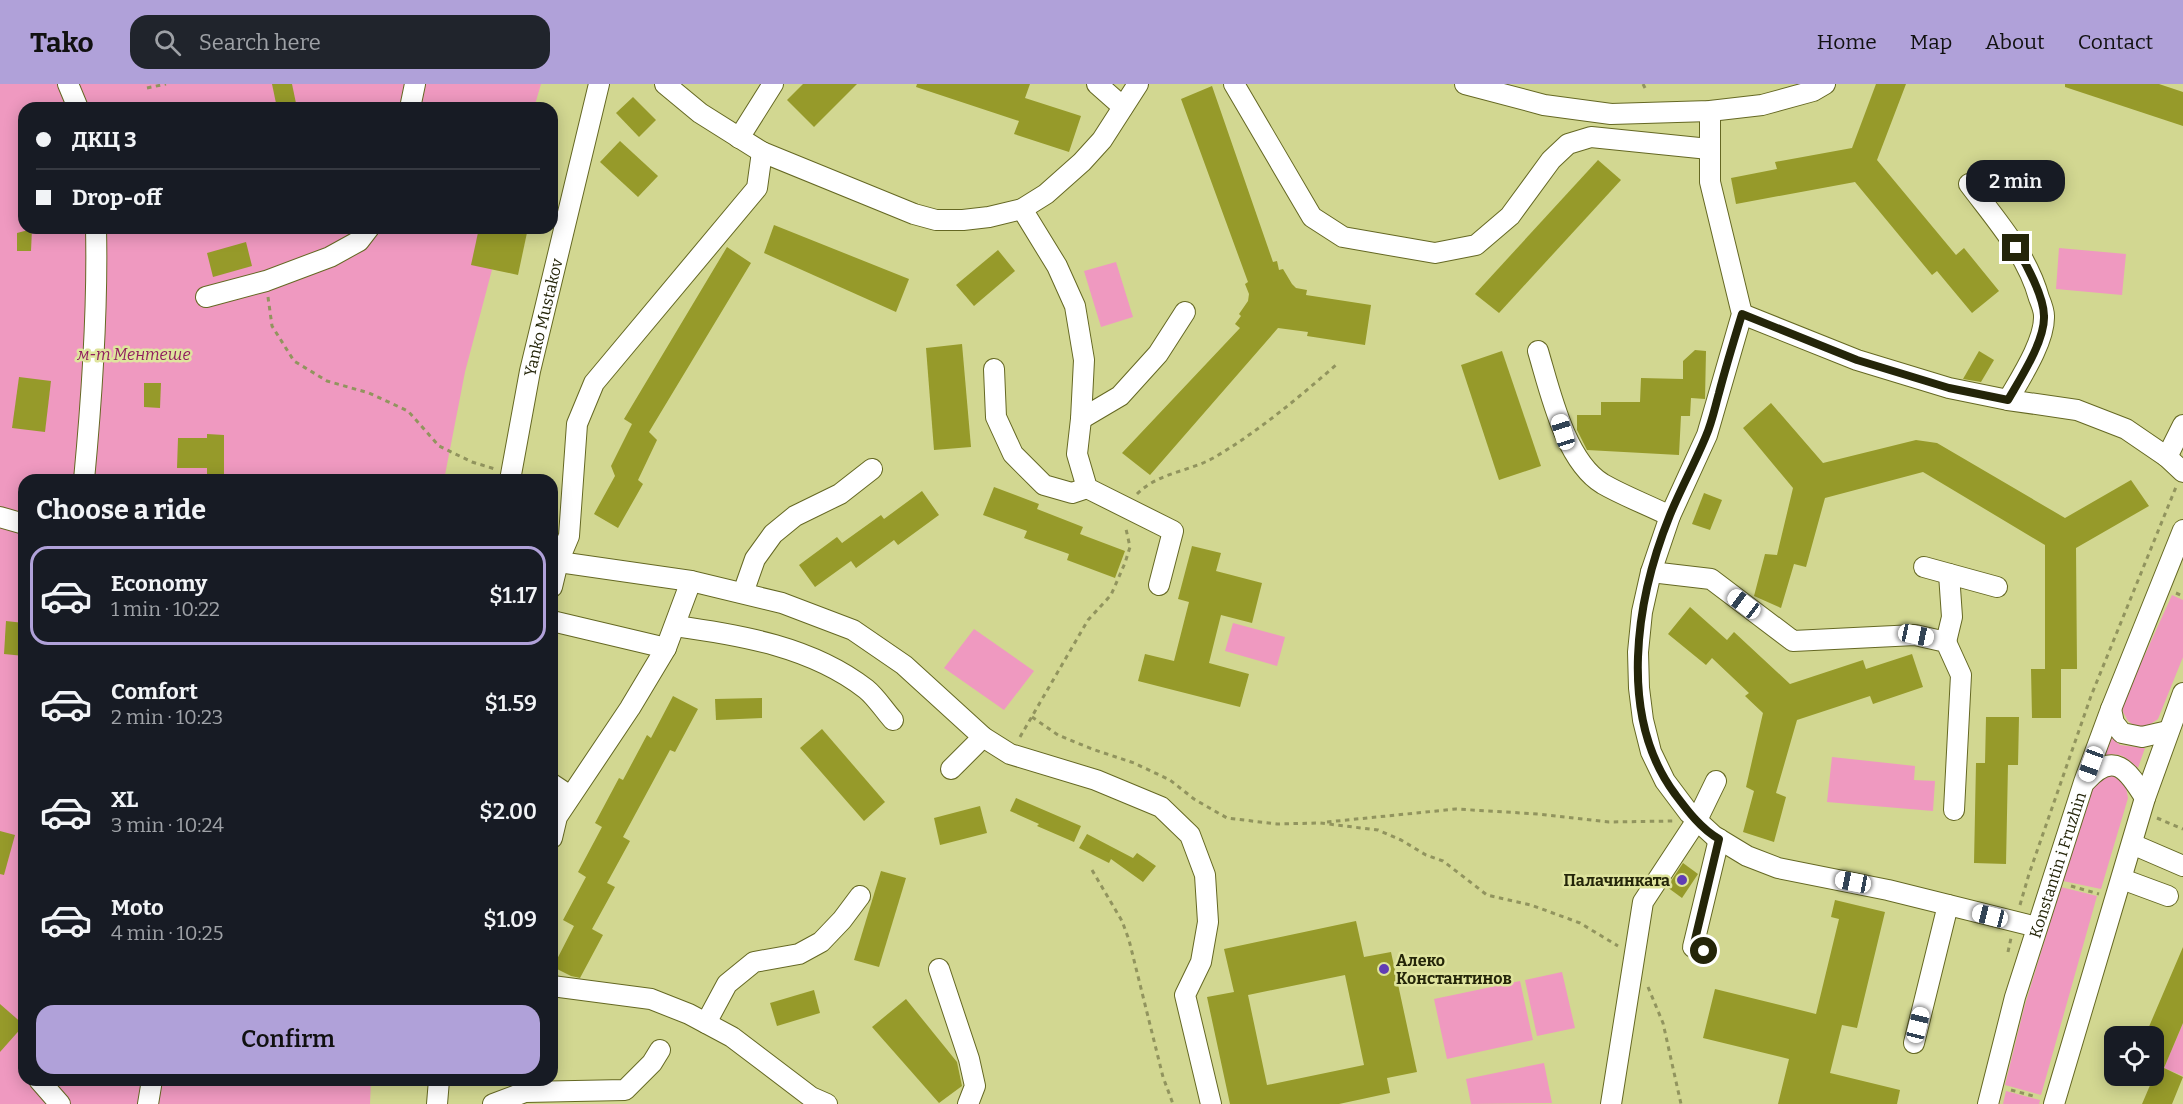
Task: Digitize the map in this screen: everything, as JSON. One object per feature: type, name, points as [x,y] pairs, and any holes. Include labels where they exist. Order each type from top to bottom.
[{"type":"street","points":[[68,84],[76,102]]},
{"type":"street","points":[[411,102],[414,84]]},
{"type":"street","name":"Yanko Mustakov","points":[[511,474],[530,371],[599,84]]},
{"type":"street","points":[[665,84],[700,113],[762,152],[914,214],[936,220],[989,217],[1022,209],[1046,194],[1082,162],[1102,140],[1138,84]]},
{"type":"street","points":[[739,138],[773,84]]},
{"type":"street","points":[[1097,84],[1123,107]]},
{"type":"street","points":[[1234,84],[1312,217],[1342,237],[1435,253],[1476,245],[1510,216],[1551,160],[1568,144],[1592,137],[1709,149]]},
{"type":"street","points":[[1465,84],[1535,103],[1611,114],[1710,111],[1762,105],[1812,91],[1825,84]]},
{"type":"street","points":[[1710,111],[1710,182],[1742,314],[1707,435],[1670,516],[1651,572],[1642,612],[1638,652],[1639,688],[1643,720],[1651,752],[1665,780],[1697,820],[1719,839],[1747,856],[1778,868],[1888,890],[2037,927]]},
{"type":"street","points":[[558,556],[569,536],[577,424],[594,383],[757,188],[762,152]]},
{"type":"street","points":[[1969,184],[2025,261],[2037,290],[2044,316],[2036,349],[2008,400]]},
{"type":"street","points":[[1022,209],[1057,266],[1075,306],[1084,360],[1077,454],[1088,488],[1173,531],[1160,585]]},
{"type":"street","points":[[85,474],[92,397],[97,277],[96,234]]},
{"type":"street","points":[[206,297],[266,281],[330,256],[359,241],[364,234]]},
{"type":"street","points":[[1081,419],[1120,396],[1158,354],[1185,312]]},
{"type":"street","points":[[1742,314],[1857,360],[1949,388],[2008,400],[2077,410],[2126,429],[2168,457],[2180,479]]},
{"type":"street","points":[[1538,351],[1563,432],[1584,464],[1601,483],[1670,516]]},
{"type":"street","points":[[994,369],[996,417],[1013,454],[1044,485],[1072,493],[1088,488]]},
{"type":"street","points":[[2168,457],[2183,425]]},
{"type":"street","points":[[743,593],[755,559],[773,534],[795,516],[840,494],[872,470]]},
{"type":"street","points":[[0,517],[18,522]]},
{"type":"street","name":"Konstantin i Fruzhin","points":[[1990,1095],[2015,997],[2084,782],[2183,530]]},
{"type":"street","points":[[558,562],[691,581],[782,603],[853,630],[904,665],[983,737],[1010,754],[1096,780],[1161,807],[1190,835],[1205,875],[1208,922],[1201,963],[1185,995],[1211,1104]]},
{"type":"street","points":[[1924,567],[1997,587]]},
{"type":"street","points":[[1651,572],[1711,579],[1793,641],[1916,635],[1946,642]]},
{"type":"street","points":[[1949,574],[1952,617],[1946,642],[1961,675],[1954,810]]},
{"type":"street","points":[[558,816],[630,708],[666,648],[691,581]]},
{"type":"street","points":[[558,622],[666,648]]},
{"type":"street","points":[[675,626],[711,631],[781,647],[828,664],[868,690],[893,720]]},
{"type":"street","points":[[2054,1102],[2145,798],[2183,693]]},
{"type":"street","points":[[2111,709],[2114,723],[2122,733],[2142,737],[2168,731]]},
{"type":"street","points":[[951,768],[983,737]]},
{"type":"street","points":[[2084,782],[2102,767],[2116,765],[2126,770],[2134,779],[2145,798]]},
{"type":"street","points":[[1611,1104],[1643,902],[1697,820],[1716,781]]},
{"type":"street","points":[[558,788],[570,796]]},
{"type":"street","points":[[1704,951],[1693,948],[1719,839]]},
{"type":"street","points":[[2132,844],[2183,866]]},
{"type":"street","points":[[2122,879],[2168,896]]},
{"type":"street","points":[[706,1023],[727,984],[754,962],[799,954],[821,942],[860,896]]},
{"type":"street","points":[[1914,1043],[1948,905]]},
{"type":"street","points":[[939,969],[969,1059],[975,1086],[968,1104]]},
{"type":"street","points":[[558,987],[651,999],[689,1014],[732,1037],[811,1097],[826,1104]]},
{"type":"street","points":[[493,1104],[525,1092],[626,1090],[652,1063],[660,1050]]},
{"type":"street","points":[[44,1086],[60,1104]]},
{"type":"street","points":[[148,1104],[151,1086]]},
{"type":"street","points":[[437,1104],[438,1086]]},
{"type":"path","points":[[147,88],[166,84]]},
{"type":"path","points":[[1643,84],[1646,90]]},
{"type":"path","points":[[266,281],[272,326],[294,361],[327,381],[369,393],[408,411],[439,446],[502,474]]},
{"type":"path","points":[[1010,754],[1088,620],[1111,595],[1130,547],[1125,526],[1125,508],[1145,486],[1159,478],[1213,458],[1265,424],[1336,365]]},
{"type":"path","points":[[2029,874],[2091,696],[2180,479]]},
{"type":"path","points":[[1032,717],[1058,735],[1092,749],[1134,762],[1170,780],[1194,799],[1227,818],[1277,824],[1320,823],[1388,814],[1456,809],[1538,814],[1609,822],[1645,823],[1697,820]]},
{"type":"path","points":[[1320,823],[1378,830],[1426,855],[1443,861],[1487,895],[1531,904],[1580,923],[1612,941],[1633,961],[1652,993],[1663,1023],[1681,1104]]},
{"type":"path","points":[[1092,870],[1122,921],[1129,940],[1163,1077],[1173,1104]]},
{"type":"path","points":[[1990,1095],[2054,1102]]},
{"type":"green space","name":"м-т Ментeше","points":[[0,84],[541,84],[536,102],[18,102],[18,234],[501,234],[465,372],[445,474],[18,474],[18,1086],[371,1086],[370,1104],[0,1104]]},
{"type":"green space","points":[[2059,248],[2126,254],[2122,295],[2056,289]]},
{"type":"green space","points":[[1116,262],[1133,317],[1101,327],[1084,271]]},
{"type":"green space","points":[[2172,595],[2183,600],[2183,657],[2158,719],[2145,728],[2136,727],[2128,721],[2122,705]]},
{"type":"green space","points":[[1233,623],[1285,637],[1277,666],[1225,651]]},
{"type":"green space","points":[[974,629],[1034,671],[1004,710],[944,668]]},
{"type":"green space","points":[[2109,735],[2120,745],[2145,748],[2138,768],[2122,756],[2114,754],[2102,756]]},
{"type":"green space","points":[[1832,757],[1915,766],[1914,780],[1935,781],[1933,811],[1827,802]]},
{"type":"green space","points":[[2110,775],[2122,779],[2128,798],[2101,889],[2063,881],[2092,787],[2100,779]]},
{"type":"green space","points":[[2061,887],[2097,896],[2041,1095],[2005,1085],[2024,1008]]},
{"type":"green space","points":[[1562,972],[1575,1028],[1537,1036],[1525,980]]},
{"type":"green space","points":[[1520,981],[1533,1040],[1447,1059],[1434,999]]},
{"type":"green space","points":[[2183,1023],[2183,1076],[2164,1068]]},
{"type":"green space","points":[[1544,1063],[1552,1103],[1471,1104],[1466,1079]]},
{"type":"green space","points":[[2006,1091],[2040,1100],[2039,1104],[2003,1104]]},
{"type":"building","points":[[272,84],[292,84],[296,102],[276,102]]},
{"type":"building","points":[[803,84],[857,84],[814,127],[787,100]]},
{"type":"building","points":[[917,84],[1030,84],[1025,98],[1081,116],[1069,152],[1014,134],[1019,121],[916,87]]},
{"type":"building","points":[[1876,84],[1906,84],[1877,160],[1956,255],[1964,248],[1999,291],[1972,313],[1937,271],[1932,275],[1855,182],[1736,204],[1731,178],[1777,169],[1775,162],[1852,148]]},
{"type":"building","points":[[2065,84],[2159,84],[2183,92],[2183,126],[2065,87]]},
{"type":"building","points":[[1212,86],[1273,262],[1277,261],[1279,270],[1283,269],[1296,288],[1307,290],[1306,295],[1371,305],[1365,345],[1307,336],[1308,332],[1278,328],[1150,475],[1122,453],[1240,328],[1235,324],[1248,301],[1249,294],[1245,284],[1248,282],[1181,99]]},
{"type":"building","points":[[633,97],[656,120],[639,137],[616,113]]},
{"type":"building","points":[[620,141],[658,176],[638,197],[600,162]]},
{"type":"building","points":[[1598,160],[1621,180],[1499,313],[1475,294]]},
{"type":"building","points":[[774,225],[909,279],[896,312],[764,253]]},
{"type":"building","points":[[17,233],[32,234],[31,251],[17,251]]},
{"type":"building","points":[[478,234],[527,234],[518,275],[471,265]]},
{"type":"building","points":[[246,242],[252,266],[213,277],[207,253]]},
{"type":"building","points":[[727,247],[751,263],[649,432],[657,440],[638,480],[643,484],[618,528],[594,514],[615,476],[611,466],[632,424],[624,419]]},
{"type":"building","points":[[998,250],[1015,271],[974,306],[956,285]]},
{"type":"building","points":[[962,344],[971,447],[934,450],[926,348]]},
{"type":"building","points":[[1695,350],[1706,351],[1705,399],[1691,398],[1690,416],[1681,416],[1679,455],[1587,450],[1577,430],[1577,415],[1601,415],[1601,402],[1640,402],[1641,378],[1683,379],[1683,361]]},
{"type":"building","points":[[1502,351],[1541,466],[1499,480],[1461,365]]},
{"type":"building","points":[[1979,351],[1994,360],[1981,382],[1963,379]]},
{"type":"building","points":[[19,377],[51,381],[45,432],[12,428]]},
{"type":"building","points":[[144,383],[161,383],[160,408],[144,407]]},
{"type":"building","points":[[1771,403],[1823,463],[1916,440],[1937,443],[2065,518],[2131,480],[2149,506],[2076,548],[2077,669],[2061,669],[2061,718],[2032,718],[2031,669],[2045,669],[2045,545],[1923,472],[1825,498],[1806,567],[1794,564],[1781,608],[1754,596],[1765,554],[1777,555],[1793,488],[1743,428]]},
{"type":"building","points":[[207,434],[224,435],[224,474],[207,474],[207,468],[177,468],[178,438],[207,438]]},
{"type":"building","points":[[994,487],[1039,504],[1037,509],[1083,527],[1080,534],[1125,551],[1115,578],[1067,560],[1069,554],[1024,538],[1027,531],[983,515]]},
{"type":"building","points":[[922,491],[939,515],[898,545],[894,540],[856,568],[851,561],[815,587],[799,565],[837,537],[842,543],[881,515],[884,519]]},
{"type":"building","points":[[1704,493],[1722,500],[1710,530],[1692,524]]},
{"type":"building","points":[[1192,546],[1221,553],[1216,571],[1262,583],[1252,623],[1221,615],[1209,663],[1249,674],[1240,707],[1138,681],[1145,654],[1174,661],[1189,602],[1178,599]]},
{"type":"building","points":[[1690,607],[1727,640],[1734,632],[1790,684],[1863,660],[1866,669],[1912,654],[1923,687],[1873,704],[1870,696],[1797,720],[1776,793],[1786,797],[1774,842],[1743,832],[1754,791],[1746,787],[1763,713],[1745,696],[1749,693],[1712,658],[1706,665],[1668,634]]},
{"type":"building","points":[[6,621],[18,622],[18,655],[4,654]]},
{"type":"building","points":[[673,696],[698,709],[675,752],[670,750],[623,837],[630,841],[607,883],[615,887],[592,929],[603,935],[580,978],[571,976],[558,970],[558,957],[574,926],[563,920],[586,877],[578,872],[602,827],[595,823],[619,778],[623,780],[647,735],[651,738]]},
{"type":"building","points":[[762,698],[762,718],[716,720],[715,699]]},
{"type":"building","points":[[1986,717],[2019,717],[2018,765],[2008,765],[2006,864],[1974,863],[1976,763],[1985,763]]},
{"type":"building","points":[[822,729],[885,802],[864,821],[800,748]]},
{"type":"building","points":[[1016,798],[1081,826],[1074,842],[1010,811]]},
{"type":"building","points":[[980,806],[987,833],[940,845],[934,818]]},
{"type":"building","points":[[0,831],[15,835],[4,875],[0,874]]},
{"type":"building","points":[[1087,834],[1133,858],[1137,853],[1156,866],[1143,882],[1111,859],[1109,863],[1079,848]]},
{"type":"building","name":"Палачинката","points":[[1683,863],[1698,874],[1682,898],[1667,887]]},
{"type":"building","points":[[881,871],[906,878],[879,967],[854,960]]},
{"type":"building","points":[[1835,900],[1885,912],[1857,1028],[1842,1025],[1830,1073],[1900,1090],[1897,1104],[1778,1104],[1789,1059],[1703,1038],[1715,989],[1816,1014],[1839,919],[1831,917]]},
{"type":"building","points":[[1356,921],[1364,957],[1391,952],[1417,1072],[1387,1078],[1390,1093],[1339,1104],[1230,1104],[1207,997],[1234,992],[1224,949]],"holes":[[[1345,975],[1364,1065],[1267,1085],[1248,995]]]},
{"type":"building","points":[[2183,947],[2183,1023],[2164,1068],[2164,1026],[2149,1026]]},
{"type":"building","points":[[814,990],[820,1013],[777,1026],[770,1003]]},
{"type":"building","points":[[906,999],[957,1062],[962,1086],[939,1103],[872,1027]]},
{"type":"building","points":[[0,1004],[18,1020],[18,1032],[0,1052]]},
{"type":"building","points":[[2164,1068],[2183,1077],[2172,1104],[2142,1104],[2150,1086],[2164,1086]]},
{"type":"place","name":"Палачинката","points":[[1682,880]]},
{"type":"place","name":"Алеко Константинов","points":[[1384,969]]},
{"type":"route","points":[[1704,951],[1693,948],[1719,839],[1689,813],[1665,780],[1651,752],[1643,720],[1638,652],[1642,612],[1651,572],[1670,516],[1707,435],[1742,314],[1857,360],[1949,388],[2008,400],[2036,349],[2044,316],[2031,275],[2016,248]]}]
